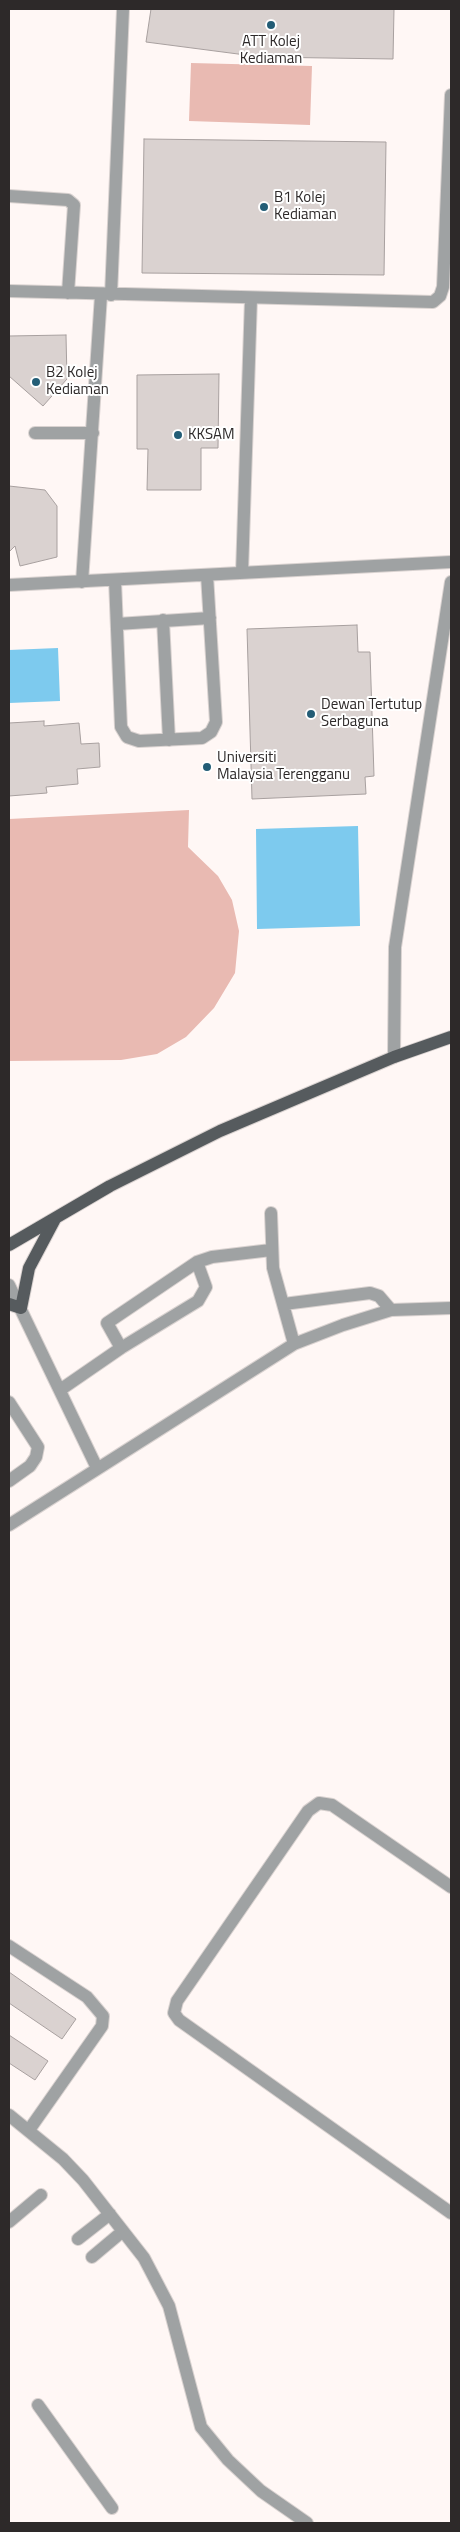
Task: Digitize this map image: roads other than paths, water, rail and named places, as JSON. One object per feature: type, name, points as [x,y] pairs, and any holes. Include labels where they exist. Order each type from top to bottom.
[{"type":"main road","points":[[9,1245],[110,1186],[220,1131],[394,1057],[451,1037]]},
{"type":"main road","points":[[15,1306],[29,1268],[56,1217]]},
{"type":"street","points":[[82,582],[106,295],[123,9]]},
{"type":"street","points":[[9,291],[434,302],[440,296],[444,287],[451,95]]},
{"type":"street","points":[[9,196],[68,200],[74,205],[68,293]]},
{"type":"street","points":[[242,573],[251,298]]},
{"type":"street","points":[[35,433],[93,433]]},
{"type":"street","points":[[9,585],[451,562]]},
{"type":"street","points":[[115,580],[122,727],[128,736],[139,741],[169,740],[202,738],[211,732],[216,722],[207,575]]},
{"type":"street","points":[[394,1057],[395,947],[451,582]]},
{"type":"street","points":[[117,624],[210,618]]},
{"type":"street","points":[[163,620],[169,740]]},
{"type":"street","points":[[271,1213],[273,1268],[294,1344]]},
{"type":"street","points":[[121,1348],[107,1323],[197,1262],[212,1257],[271,1250]]},
{"type":"street","points":[[60,1390],[121,1348],[198,1301],[206,1287],[197,1262]]},
{"type":"street","points":[[9,1285],[15,1306],[60,1390],[98,1468]]},
{"type":"street","points":[[284,1304],[370,1293],[379,1296],[391,1310]]},
{"type":"street","points":[[9,1525],[294,1344],[343,1325],[391,1310],[451,1308]]},
{"type":"street","points":[[9,1402],[38,1447],[36,1458],[30,1466],[9,1481]]},
{"type":"street","points":[[451,1887],[332,1805],[319,1802],[308,1811],[182,1993],[177,2001],[174,2013],[179,2020],[451,2213]]},
{"type":"street","points":[[9,1946],[87,1997],[103,2016],[102,2026],[29,2130]]},
{"type":"street","points":[[9,2115],[29,2130],[83,2180],[144,2258],[169,2306],[201,2427],[228,2460],[261,2491],[307,2523]]},
{"type":"street","points":[[9,2222],[41,2195]]},
{"type":"street","points":[[78,2239],[110,2214]]},
{"type":"street","points":[[92,2257],[123,2231]]},
{"type":"street","points":[[38,2405],[112,2508]]},
{"type":"water","points":[[58,648],[60,701],[9,703],[9,650]]},
{"type":"water","points":[[358,826],[360,926],[257,929],[256,829]]},
{"type":"place","name":"ATT Kolej Kediaman","points":[[271,25]]},
{"type":"place","name":"B1 Kolej Kediaman","points":[[264,207]]},
{"type":"place","name":"B2 Kolej Kediaman","points":[[36,382]]},
{"type":"place","name":"KKSAM","points":[[178,435]]},
{"type":"place","name":"Dewan Tertutup Serbaguna","points":[[311,714]]},
{"type":"place","name":"Universiti Malaysia Terengganu","points":[[207,767]]}]
